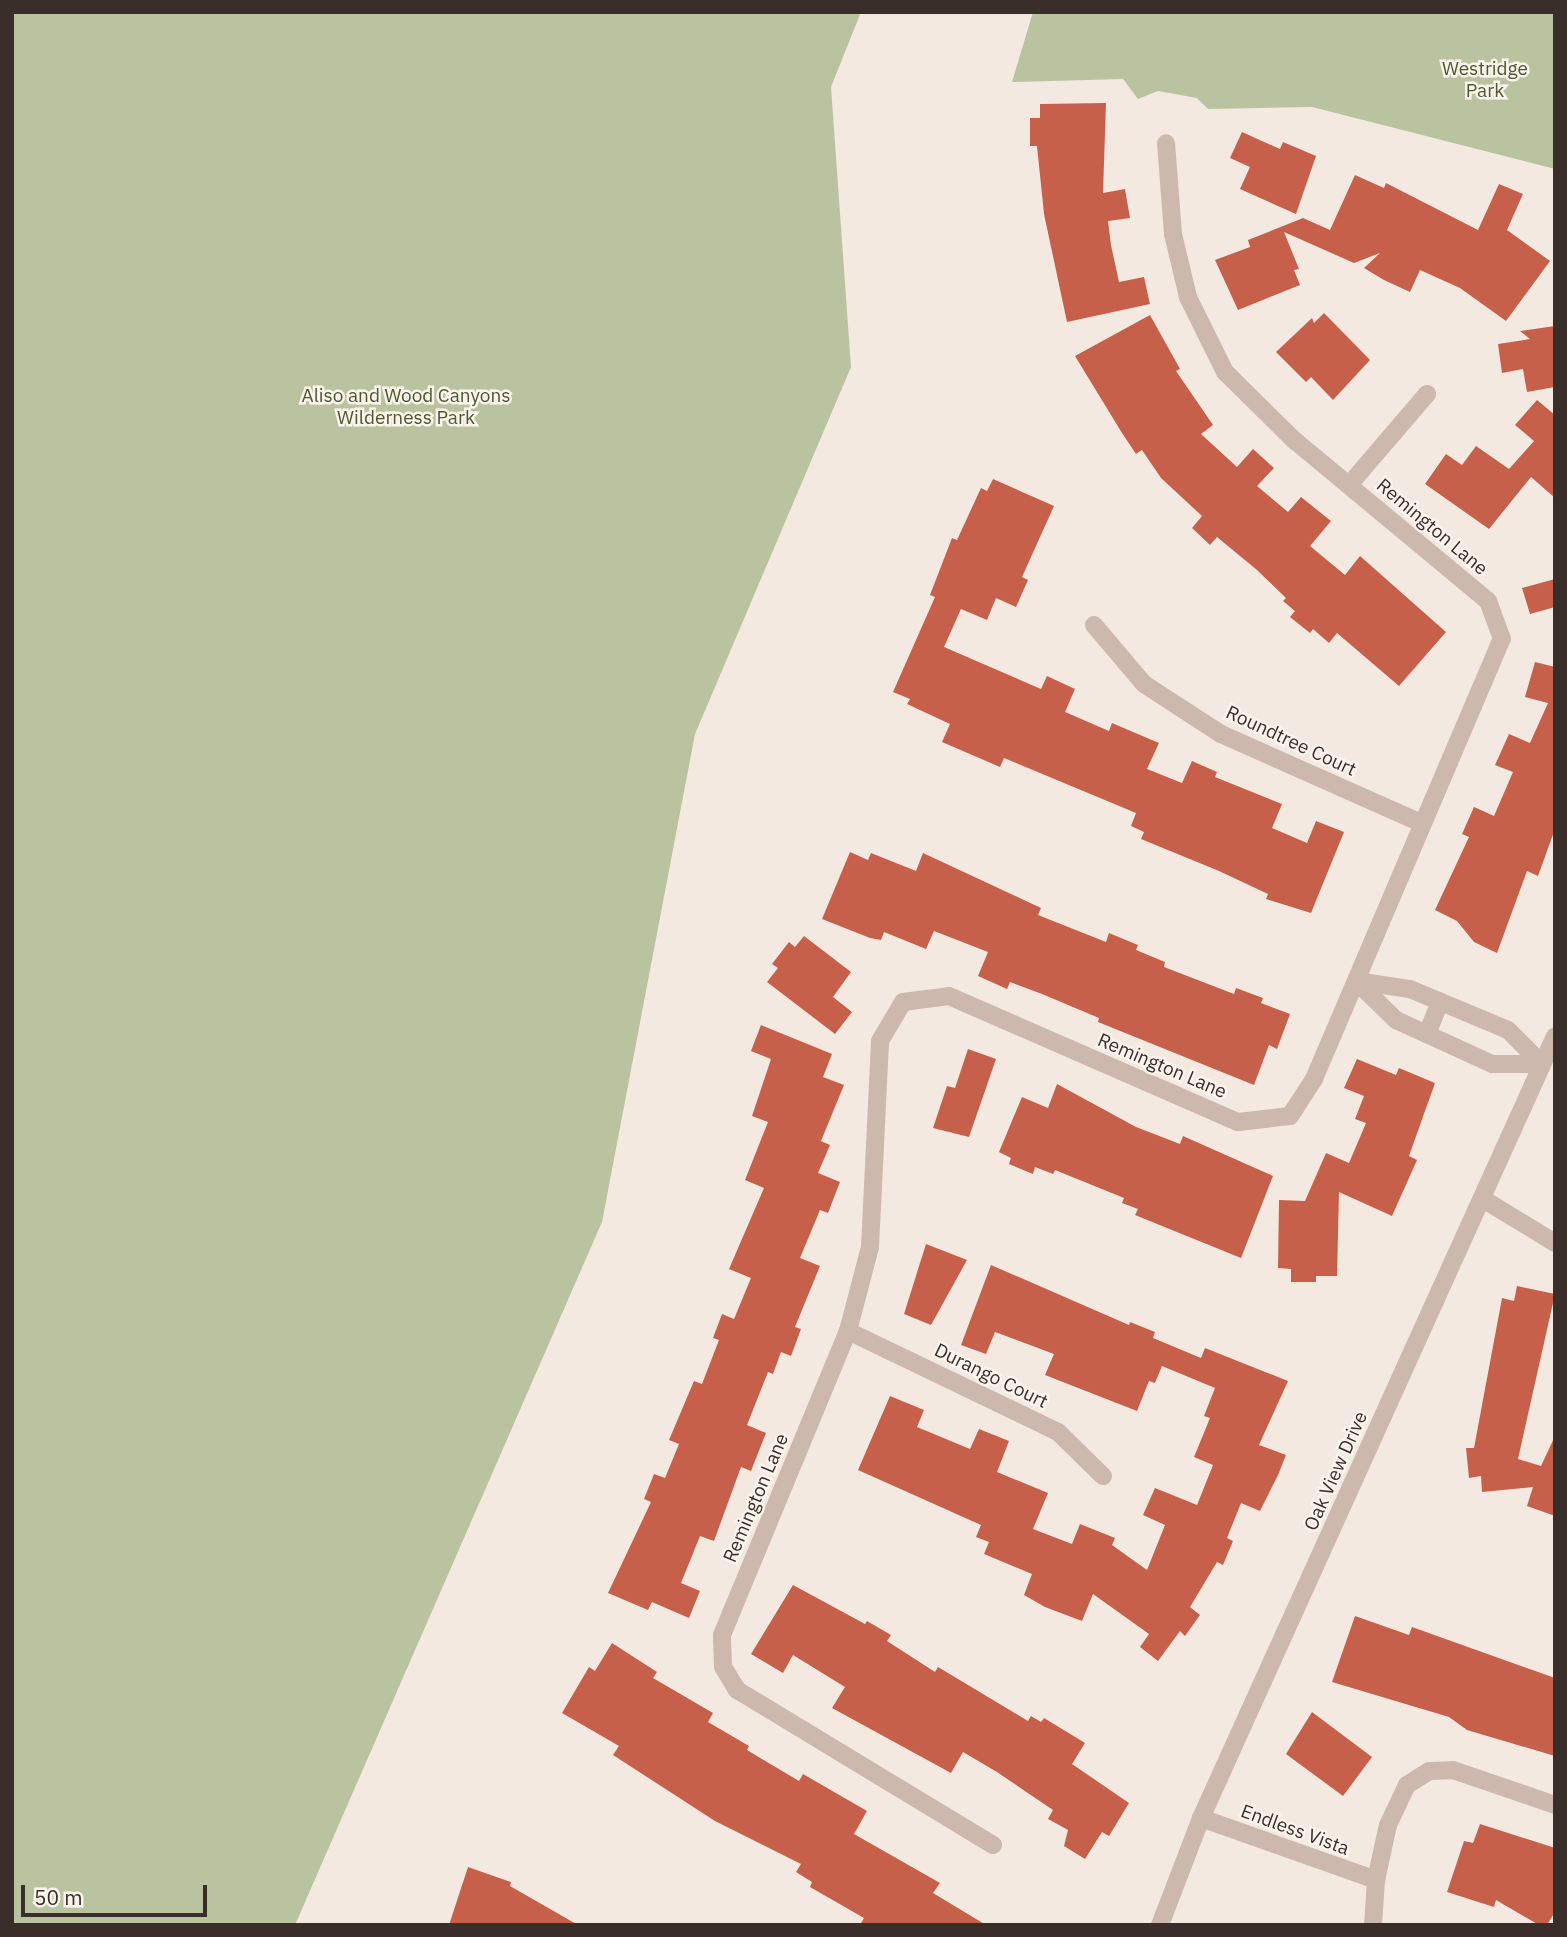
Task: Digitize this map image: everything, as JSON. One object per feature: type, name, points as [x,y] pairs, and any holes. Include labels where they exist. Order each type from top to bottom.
[{"type":"street","name":"Remington Lane","points":[[993,1845],[737,1690],[723,1667],[722,1635],[848,1331],[870,1247],[880,1041],[903,1002],[949,996],[1238,1122],[1290,1116],[1314,1079],[1421,823],[1502,639],[1488,601],[1295,441],[1225,372],[1188,297],[1173,234],[1166,143]]},
{"type":"street","points":[[1349,485],[1427,394]]},
{"type":"street","name":"Roundtree Court","points":[[1094,625],[1144,684],[1221,734],[1421,823]]},
{"type":"street","points":[[1356,981],[1410,989],[1508,1030],[1542,1064]]},
{"type":"street","points":[[1356,981],[1396,1020],[1492,1064],[1542,1064]]},
{"type":"street","points":[[1427,1034],[1440,1001]]},
{"type":"street","name":"Oak View Drive","points":[[1160,1925],[1201,1818],[1555,1036]]},
{"type":"street","points":[[1483,1199],[1555,1243]]},
{"type":"street","name":"Durango Court","points":[[848,1331],[1058,1432],[1103,1476]]},
{"type":"street","points":[[1373,1925],[1376,1880],[1388,1825],[1407,1785],[1429,1771],[1453,1770],[1555,1805]]},
{"type":"street","name":"Endless Vista","points":[[1201,1818],[1376,1880]]},
{"type":"green space","name":"Aliso and Wood Canyons Wilderness Park","points":[[12,12],[861,12],[831,87],[851,367],[695,734],[602,1222],[295,1925],[12,1925]]},
{"type":"green space","name":"Westridge Park","points":[[1033,12],[1555,12],[1555,169],[1312,107],[1208,109],[1197,98],[1158,91],[1138,99],[1123,79],[1012,82]]},
{"type":"building","points":[[1106,103],[1103,193],[1125,189],[1130,218],[1108,221],[1119,282],[1144,277],[1150,304],[1067,322],[1044,214],[1037,146],[1030,146],[1030,118],[1040,118],[1040,104]]},
{"type":"building","points":[[1242,132],[1280,149],[1283,142],[1316,156],[1296,214],[1240,189],[1250,167],[1230,158]]},
{"type":"building","points":[[1355,175],[1384,188],[1386,183],[1478,230],[1499,184],[1523,194],[1507,230],[1550,261],[1506,321],[1460,288],[1420,270],[1410,292],[1364,268],[1380,253],[1354,263],[1284,232],[1299,269],[1294,270],[1300,285],[1238,310],[1215,260],[1250,247],[1248,240],[1303,218],[1330,230]]},
{"type":"building","points":[[1324,313],[1370,360],[1333,400],[1311,377],[1306,382],[1276,352],[1312,318],[1314,323]]},
{"type":"building","points":[[1150,315],[1180,369],[1176,371],[1213,425],[1201,434],[1237,467],[1253,449],[1274,468],[1257,486],[1288,512],[1301,497],[1331,521],[1310,546],[1345,575],[1360,556],[1446,632],[1399,686],[1337,633],[1329,643],[1313,629],[1310,633],[1290,617],[1295,611],[1283,601],[1286,598],[1217,537],[1210,545],[1192,528],[1202,516],[1161,478],[1142,450],[1136,454],[1075,356]]},
{"type":"building","points":[[1555,326],[1555,387],[1527,392],[1523,369],[1502,373],[1498,344],[1530,339],[1520,331]]},
{"type":"building","points":[[1537,400],[1555,415],[1555,498],[1531,477],[1489,529],[1425,484],[1446,454],[1462,465],[1476,446],[1509,469],[1534,441],[1515,425]]},
{"type":"building","points":[[993,479],[1054,506],[1022,577],[1028,580],[1016,607],[996,598],[987,620],[961,609],[944,647],[1041,689],[1047,676],[1075,689],[1065,712],[1109,731],[1112,723],[1159,743],[1147,769],[1182,783],[1192,761],[1217,772],[1215,777],[1282,804],[1272,828],[1307,843],[1316,821],[1344,832],[1311,913],[1266,899],[1268,894],[1141,839],[1144,832],[1131,826],[1136,813],[1004,758],[1000,767],[942,742],[950,724],[907,704],[910,699],[893,692],[935,597],[930,595],[952,538],[957,540],[981,488],[987,491]]},
{"type":"building","points":[[1555,579],[1555,607],[1530,614],[1522,588]]},
{"type":"building","points":[[1535,662],[1555,667],[1555,829],[1538,876],[1527,871],[1497,953],[1474,942],[1457,921],[1435,910],[1469,837],[1462,834],[1474,807],[1494,816],[1513,772],[1495,765],[1509,734],[1530,743],[1548,703],[1525,697]]},
{"type":"building","points":[[850,852],[868,860],[871,853],[916,871],[923,853],[1041,908],[1038,915],[1106,942],[1109,933],[1138,945],[1136,950],[1165,962],[1164,967],[1234,994],[1236,988],[1263,998],[1261,1003],[1290,1014],[1277,1049],[1269,1045],[1254,1085],[1098,1022],[1099,1018],[1042,994],[1010,982],[1007,989],[978,976],[988,952],[934,931],[926,949],[884,932],[881,940],[870,938],[822,919]]},
{"type":"building","points":[[804,936],[851,972],[833,997],[852,1012],[835,1034],[767,982],[778,968],[772,964],[789,942],[795,947]]},
{"type":"building","points":[[761,1025],[832,1054],[823,1077],[844,1085],[821,1141],[830,1145],[818,1173],[840,1182],[828,1213],[820,1210],[800,1258],[820,1266],[795,1327],[801,1329],[791,1356],[781,1352],[773,1374],[768,1372],[747,1425],[766,1433],[751,1471],[741,1467],[714,1541],[700,1536],[681,1583],[700,1591],[689,1618],[652,1602],[648,1610],[608,1593],[651,1502],[644,1499],[654,1474],[665,1478],[679,1444],[669,1440],[694,1381],[702,1384],[719,1340],[713,1338],[722,1314],[734,1319],[751,1278],[729,1269],[764,1188],[745,1180],[768,1122],[752,1116],[771,1059],[751,1051]]},
{"type":"building","points":[[968,1049],[996,1059],[969,1137],[933,1128],[947,1086],[955,1088]]},
{"type":"building","points":[[1357,1059],[1396,1075],[1399,1068],[1435,1083],[1409,1156],[1417,1160],[1392,1216],[1339,1192],[1337,1276],[1316,1276],[1316,1282],[1291,1282],[1291,1269],[1278,1268],[1279,1200],[1305,1201],[1326,1153],[1349,1163],[1366,1123],[1355,1119],[1364,1096],[1344,1088]]},
{"type":"building","points":[[1057,1084],[1136,1127],[1180,1144],[1183,1136],[1273,1176],[1241,1258],[1135,1215],[1138,1209],[1122,1203],[1124,1198],[1055,1170],[1053,1174],[1035,1167],[1033,1174],[1009,1164],[1011,1158],[999,1152],[1022,1097],[1048,1108]]},
{"type":"building","points":[[926,1244],[967,1260],[931,1325],[904,1314]]},
{"type":"building","points":[[991,1265],[1129,1325],[1130,1322],[1155,1332],[1153,1338],[1201,1358],[1205,1348],[1288,1381],[1259,1445],[1286,1455],[1278,1475],[1260,1511],[1241,1503],[1227,1538],[1233,1541],[1223,1565],[1217,1562],[1190,1607],[1200,1615],[1185,1636],[1180,1631],[1158,1661],[1140,1647],[1149,1634],[1093,1594],[1082,1621],[1045,1607],[1024,1595],[1032,1574],[984,1554],[989,1542],[976,1537],[981,1525],[858,1470],[890,1396],[924,1410],[917,1427],[970,1449],[979,1429],[1009,1441],[997,1472],[1048,1493],[1033,1529],[1072,1544],[1080,1524],[1115,1538],[1112,1545],[1147,1570],[1165,1525],[1143,1515],[1155,1488],[1197,1505],[1213,1465],[1194,1457],[1210,1418],[1204,1416],[1215,1388],[1162,1366],[1155,1383],[1149,1381],[1137,1411],[1045,1375],[1054,1354],[995,1332],[986,1354],[961,1345]]},
{"type":"building","points":[[1517,1286],[1555,1294],[1518,1459],[1541,1466],[1555,1436],[1555,1516],[1527,1506],[1533,1487],[1482,1492],[1481,1476],[1469,1478],[1466,1448],[1474,1448],[1502,1298],[1514,1301]]},
{"type":"building","points":[[793,1585],[891,1635],[887,1641],[935,1672],[938,1667],[1028,1721],[1031,1716],[1041,1722],[1044,1718],[1085,1743],[1072,1764],[1129,1803],[1109,1836],[1102,1832],[1085,1859],[1064,1846],[1068,1830],[1048,1819],[1053,1810],[997,1772],[963,1752],[951,1773],[832,1708],[845,1687],[793,1655],[783,1673],[751,1654]]},
{"type":"building","points":[[1355,1616],[1409,1635],[1412,1627],[1555,1678],[1555,1756],[1467,1730],[1449,1717],[1332,1682]]},
{"type":"building","points":[[612,1643],[657,1672],[653,1678],[713,1713],[708,1722],[749,1746],[747,1750],[799,1781],[803,1774],[867,1811],[854,1834],[940,1883],[933,1893],[986,1925],[860,1925],[864,1918],[810,1887],[812,1882],[796,1872],[801,1864],[715,1821],[613,1755],[619,1746],[562,1713],[589,1667],[595,1671]]},
{"type":"building","points":[[1312,1712],[1372,1757],[1343,1796],[1286,1754]]},
{"type":"building","points":[[1480,1824],[1555,1848],[1555,1912],[1547,1925],[1539,1925],[1496,1900],[1494,1907],[1447,1892],[1464,1841],[1473,1843]]},
{"type":"building","points":[[468,1867],[511,1882],[510,1886],[578,1925],[449,1925]]}]
